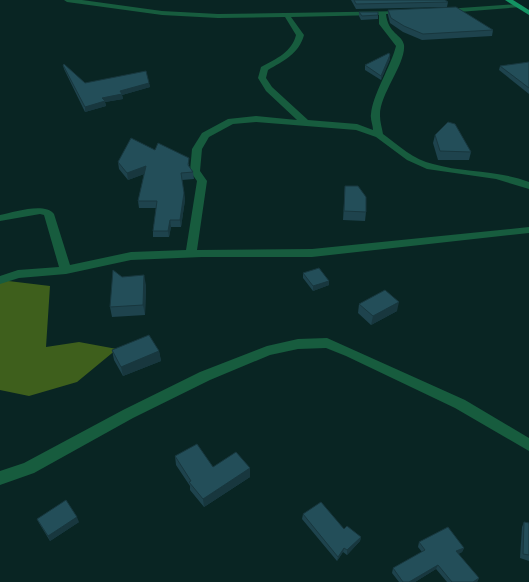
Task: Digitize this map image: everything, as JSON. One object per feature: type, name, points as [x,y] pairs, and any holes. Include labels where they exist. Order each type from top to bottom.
[{"type":"main road","points":[[508,0],[529,13]]},
{"type":"street","points":[[67,0],[162,13],[237,16],[414,12]]},
{"type":"street","points":[[438,11],[519,6]]},
{"type":"street","points":[[379,135],[376,115],[377,105],[400,46],[398,41],[387,31],[383,24],[382,13]]},
{"type":"street","points":[[287,14],[300,35],[299,43],[292,52],[264,69],[262,78],[269,89],[306,123]]},
{"type":"street","points":[[191,254],[202,181],[195,171],[197,149],[205,135],[231,121],[256,119],[357,128],[379,135],[410,158],[430,167],[517,181],[529,186]]},
{"type":"street","points":[[517,181],[529,180]]},
{"type":"street","points":[[0,218],[40,211],[45,211],[49,214],[66,270]]},
{"type":"street","points":[[0,280],[18,274],[66,270],[131,256],[312,253],[529,230]]},
{"type":"street","points":[[0,478],[29,468],[128,414],[205,376],[267,351],[298,344],[327,343],[351,353],[460,404],[529,445]]},
{"type":"green space","points":[[0,280],[50,286],[46,347],[79,342],[117,349],[77,382],[29,396],[0,390]]},
{"type":"building","points":[[354,0],[445,0],[448,2],[356,4]]},
{"type":"building","points":[[456,7],[493,30],[423,34],[404,26],[391,18],[388,10]]},
{"type":"building","points":[[359,12],[378,12],[378,15],[362,16]]},
{"type":"building","points":[[389,53],[390,55],[381,76],[365,65]]},
{"type":"building","points":[[529,62],[529,88],[500,66]]},
{"type":"building","points":[[64,64],[85,83],[146,71],[149,83],[120,91],[122,94],[102,98],[105,101],[85,107],[63,65]]},
{"type":"building","points":[[448,122],[455,124],[471,152],[440,151],[435,135]]},
{"type":"building","points":[[131,138],[155,150],[158,143],[189,158],[188,165],[193,172],[181,173],[184,193],[180,220],[170,220],[168,231],[153,231],[157,201],[138,201],[146,166],[127,173],[118,162]]},
{"type":"building","points":[[345,186],[358,186],[366,197],[366,212],[344,211]]},
{"type":"building","points":[[319,268],[329,281],[313,286],[303,273]]},
{"type":"building","points":[[113,270],[122,277],[144,275],[143,305],[110,307]]},
{"type":"building","points":[[385,290],[399,302],[373,316],[359,304]]},
{"type":"building","points":[[149,335],[159,351],[121,367],[112,350]]},
{"type":"building","points":[[197,444],[213,467],[236,452],[250,468],[203,499],[189,482],[191,481],[175,456]]},
{"type":"building","points":[[66,500],[77,517],[48,536],[37,519]]},
{"type":"building","points":[[321,502],[344,529],[347,526],[361,537],[347,550],[344,548],[338,557],[303,514]]},
{"type":"building","points":[[524,522],[529,523],[529,555],[523,554]]},
{"type":"building","points":[[448,527],[464,548],[456,551],[479,578],[473,582],[452,582],[438,565],[409,582],[403,582],[393,568],[425,550],[419,542]]}]
